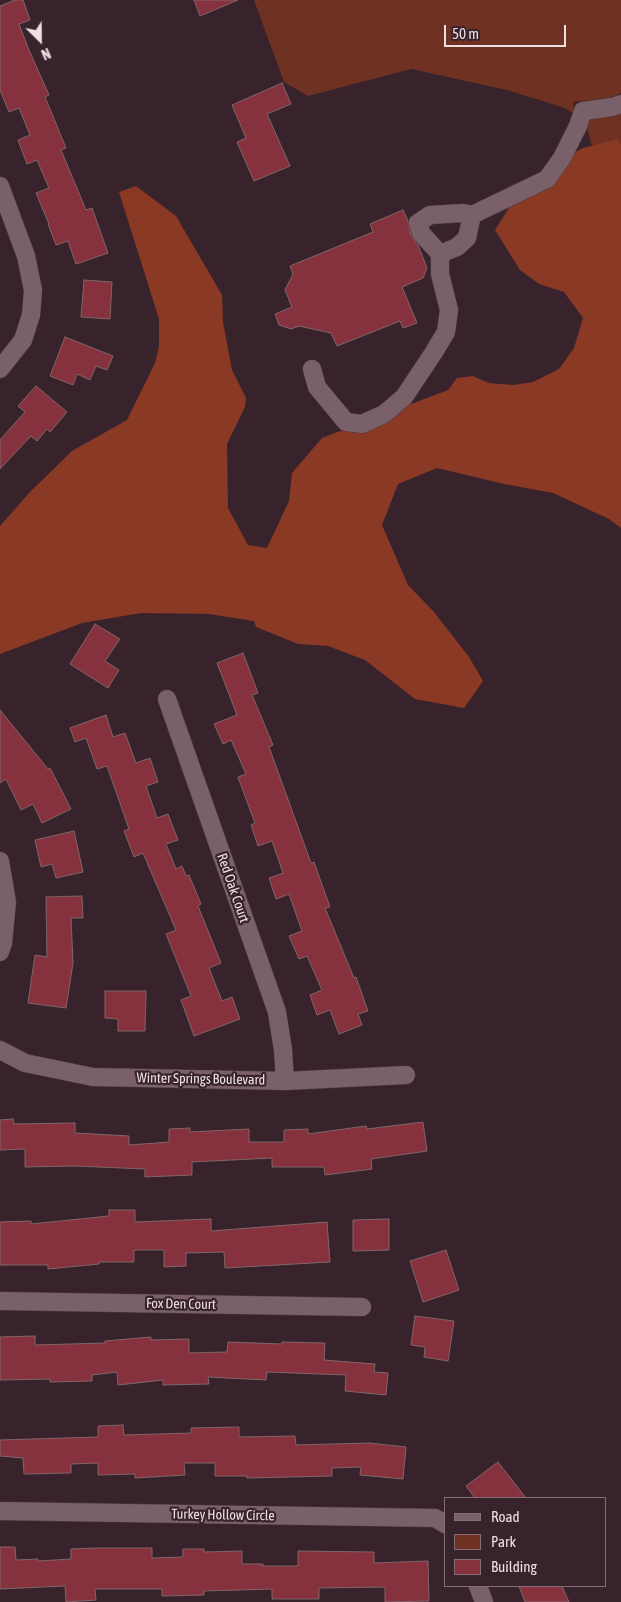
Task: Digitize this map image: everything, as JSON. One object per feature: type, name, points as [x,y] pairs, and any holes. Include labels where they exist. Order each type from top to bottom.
[{"type":"street","points":[[312,369],[317,387],[329,404],[346,422],[362,424],[384,414],[404,397],[446,332],[449,310],[440,274],[440,254],[421,233],[418,223],[430,216],[463,213],[472,215],[547,179],[562,158],[578,126],[583,111],[621,104]]},
{"type":"street","points":[[0,186],[26,256],[33,290],[31,315],[22,340],[0,369]]},
{"type":"street","points":[[440,254],[457,248],[467,238],[472,215]]},
{"type":"street","name":"Red Oak Court","points":[[167,699],[277,1012],[283,1050],[285,1081]]},
{"type":"street","points":[[0,861],[7,902],[3,943],[0,952]]},
{"type":"street","name":"Winter Springs Boulevard","points":[[0,1050],[25,1063],[93,1078],[285,1081],[406,1075]]},
{"type":"street","name":"Fox Den Court","points":[[0,1301],[362,1306]]},
{"type":"street","name":"Turkey Hollow Circle","points":[[0,1511],[435,1518],[444,1523]]},
{"type":"street","points":[[478,1587],[484,1602]]},
{"type":"green space","points":[[254,0],[621,0],[621,93],[609,98],[573,102],[575,114],[562,107],[507,90],[411,69],[308,96],[284,82]]},
{"type":"green space","points":[[621,114],[621,144],[617,139],[592,146],[585,120]]},
{"type":"shaded area","points":[[617,139],[621,144],[621,528],[609,519],[553,493],[504,484],[437,468],[398,484],[382,525],[408,585],[434,612],[469,657],[483,681],[464,708],[415,699],[365,660],[328,646],[298,644],[256,627],[254,621],[209,614],[141,613],[82,623],[0,654],[0,526],[30,492],[72,451],[127,420],[155,363],[159,346],[159,319],[119,192],[136,186],[176,216],[222,295],[223,322],[232,370],[246,398],[245,407],[227,444],[228,508],[248,545],[267,548],[289,501],[292,473],[322,438],[448,390],[457,378],[473,376],[489,383],[513,385],[533,382],[559,369],[574,348],[583,318],[564,292],[539,284],[520,270],[495,230],[514,200],[563,159],[583,148]]},
{"type":"building","points":[[15,0],[23,0],[30,20],[19,24],[49,95],[45,97],[66,148],[61,150],[86,210],[92,208],[108,253],[76,264],[68,241],[56,245],[36,193],[49,188],[37,160],[27,164],[18,140],[30,135],[19,108],[9,112],[0,90],[0,6]]},
{"type":"building","points":[[194,0],[238,0],[200,16]]},
{"type":"building","points":[[282,83],[291,104],[267,114],[290,166],[254,181],[237,142],[246,138],[232,105]]},
{"type":"building","points":[[403,210],[408,221],[411,236],[418,245],[427,268],[423,278],[402,287],[417,323],[403,328],[400,321],[337,346],[331,333],[299,326],[291,329],[279,325],[275,314],[292,307],[285,290],[293,274],[290,266],[373,232],[370,224]]},
{"type":"building","points":[[84,280],[112,282],[110,319],[81,317]]},
{"type":"building","points":[[65,337],[113,356],[107,370],[96,366],[90,380],[77,374],[73,385],[50,376]]},
{"type":"building","points":[[36,386],[67,412],[50,432],[47,429],[37,441],[31,436],[0,469],[0,440],[25,412],[18,406]]},
{"type":"building","points":[[95,624],[120,639],[105,661],[119,670],[108,688],[70,664]]},
{"type":"building","points":[[243,653],[258,693],[252,695],[273,745],[269,747],[311,863],[314,862],[330,907],[325,908],[354,978],[356,977],[368,1011],[358,1014],[362,1025],[339,1034],[330,1010],[317,1015],[310,995],[322,990],[307,956],[299,959],[289,936],[302,931],[289,894],[276,899],[269,878],[283,873],[272,841],[258,846],[251,825],[255,823],[238,777],[246,774],[231,740],[223,744],[214,724],[237,715],[217,663]]},
{"type":"building","points":[[0,710],[48,769],[50,768],[71,809],[42,823],[33,804],[21,810],[6,779],[0,783]]},
{"type":"building","points":[[106,715],[113,737],[125,733],[136,763],[150,758],[158,782],[146,786],[157,818],[168,814],[178,840],[166,844],[176,869],[182,866],[186,876],[189,875],[201,904],[198,906],[221,963],[209,968],[222,1001],[232,997],[240,1019],[194,1036],[181,1000],[191,996],[166,934],[176,930],[143,853],[134,857],[124,831],[129,829],[107,766],[97,769],[86,738],[75,742],[70,728]]},
{"type":"building","points":[[74,831],[83,872],[56,878],[52,864],[41,867],[35,840]]},
{"type":"building","points":[[82,896],[83,918],[71,918],[73,963],[66,1008],[28,1003],[35,955],[47,957],[46,897]]},
{"type":"building","points":[[105,991],[146,991],[145,1031],[118,1031],[118,1019],[105,1018]]},
{"type":"building","points":[[13,1119],[14,1124],[75,1123],[75,1133],[129,1136],[129,1145],[169,1142],[169,1129],[190,1128],[190,1132],[249,1129],[249,1142],[284,1142],[284,1130],[308,1129],[308,1134],[366,1126],[367,1129],[423,1122],[427,1151],[371,1159],[372,1169],[325,1175],[324,1167],[272,1167],[272,1158],[192,1162],[192,1175],[145,1177],[145,1169],[75,1166],[25,1167],[25,1149],[0,1150],[0,1120]]},
{"type":"building","points":[[109,1210],[135,1210],[135,1222],[211,1219],[211,1231],[327,1222],[330,1262],[225,1268],[224,1252],[186,1253],[186,1266],[164,1267],[164,1250],[134,1250],[134,1262],[99,1262],[99,1264],[48,1269],[48,1265],[0,1265],[0,1222],[31,1221],[31,1224],[109,1216]]},
{"type":"building","points":[[389,1219],[389,1250],[353,1251],[353,1220]]},
{"type":"building","points":[[446,1250],[459,1290],[423,1302],[410,1261]]},
{"type":"building","points":[[415,1316],[454,1321],[448,1361],[424,1357],[425,1347],[411,1345]]},
{"type":"building","points":[[35,1336],[35,1345],[105,1343],[105,1341],[151,1337],[151,1340],[189,1339],[189,1353],[227,1352],[228,1342],[325,1343],[324,1360],[375,1364],[374,1372],[388,1373],[386,1395],[345,1391],[346,1375],[267,1372],[266,1380],[208,1377],[209,1384],[163,1385],[163,1380],[118,1385],[117,1372],[92,1375],[92,1381],[50,1382],[50,1379],[0,1380],[0,1337]]},
{"type":"building","points":[[123,1425],[124,1435],[191,1433],[191,1428],[239,1427],[239,1437],[295,1436],[296,1445],[369,1443],[406,1447],[403,1479],[360,1475],[361,1467],[332,1468],[332,1476],[247,1478],[247,1476],[215,1476],[215,1463],[184,1463],[185,1475],[135,1478],[135,1474],[98,1475],[98,1463],[71,1464],[71,1473],[24,1474],[23,1458],[0,1456],[0,1440],[98,1437],[98,1426]]},
{"type":"building","points":[[498,1462],[525,1497],[474,1497],[466,1486]]},
{"type":"building","points":[[0,1547],[15,1547],[16,1560],[38,1559],[38,1561],[71,1559],[71,1549],[152,1548],[152,1558],[183,1557],[183,1549],[204,1549],[204,1552],[242,1551],[242,1564],[263,1564],[263,1566],[298,1566],[298,1551],[374,1552],[374,1563],[428,1561],[429,1601],[385,1602],[385,1587],[319,1588],[319,1599],[272,1599],[272,1589],[204,1591],[204,1595],[162,1596],[162,1589],[95,1589],[96,1600],[66,1602],[65,1586],[0,1589]]},
{"type":"building","points":[[519,1587],[562,1587],[569,1602],[525,1602]]}]
